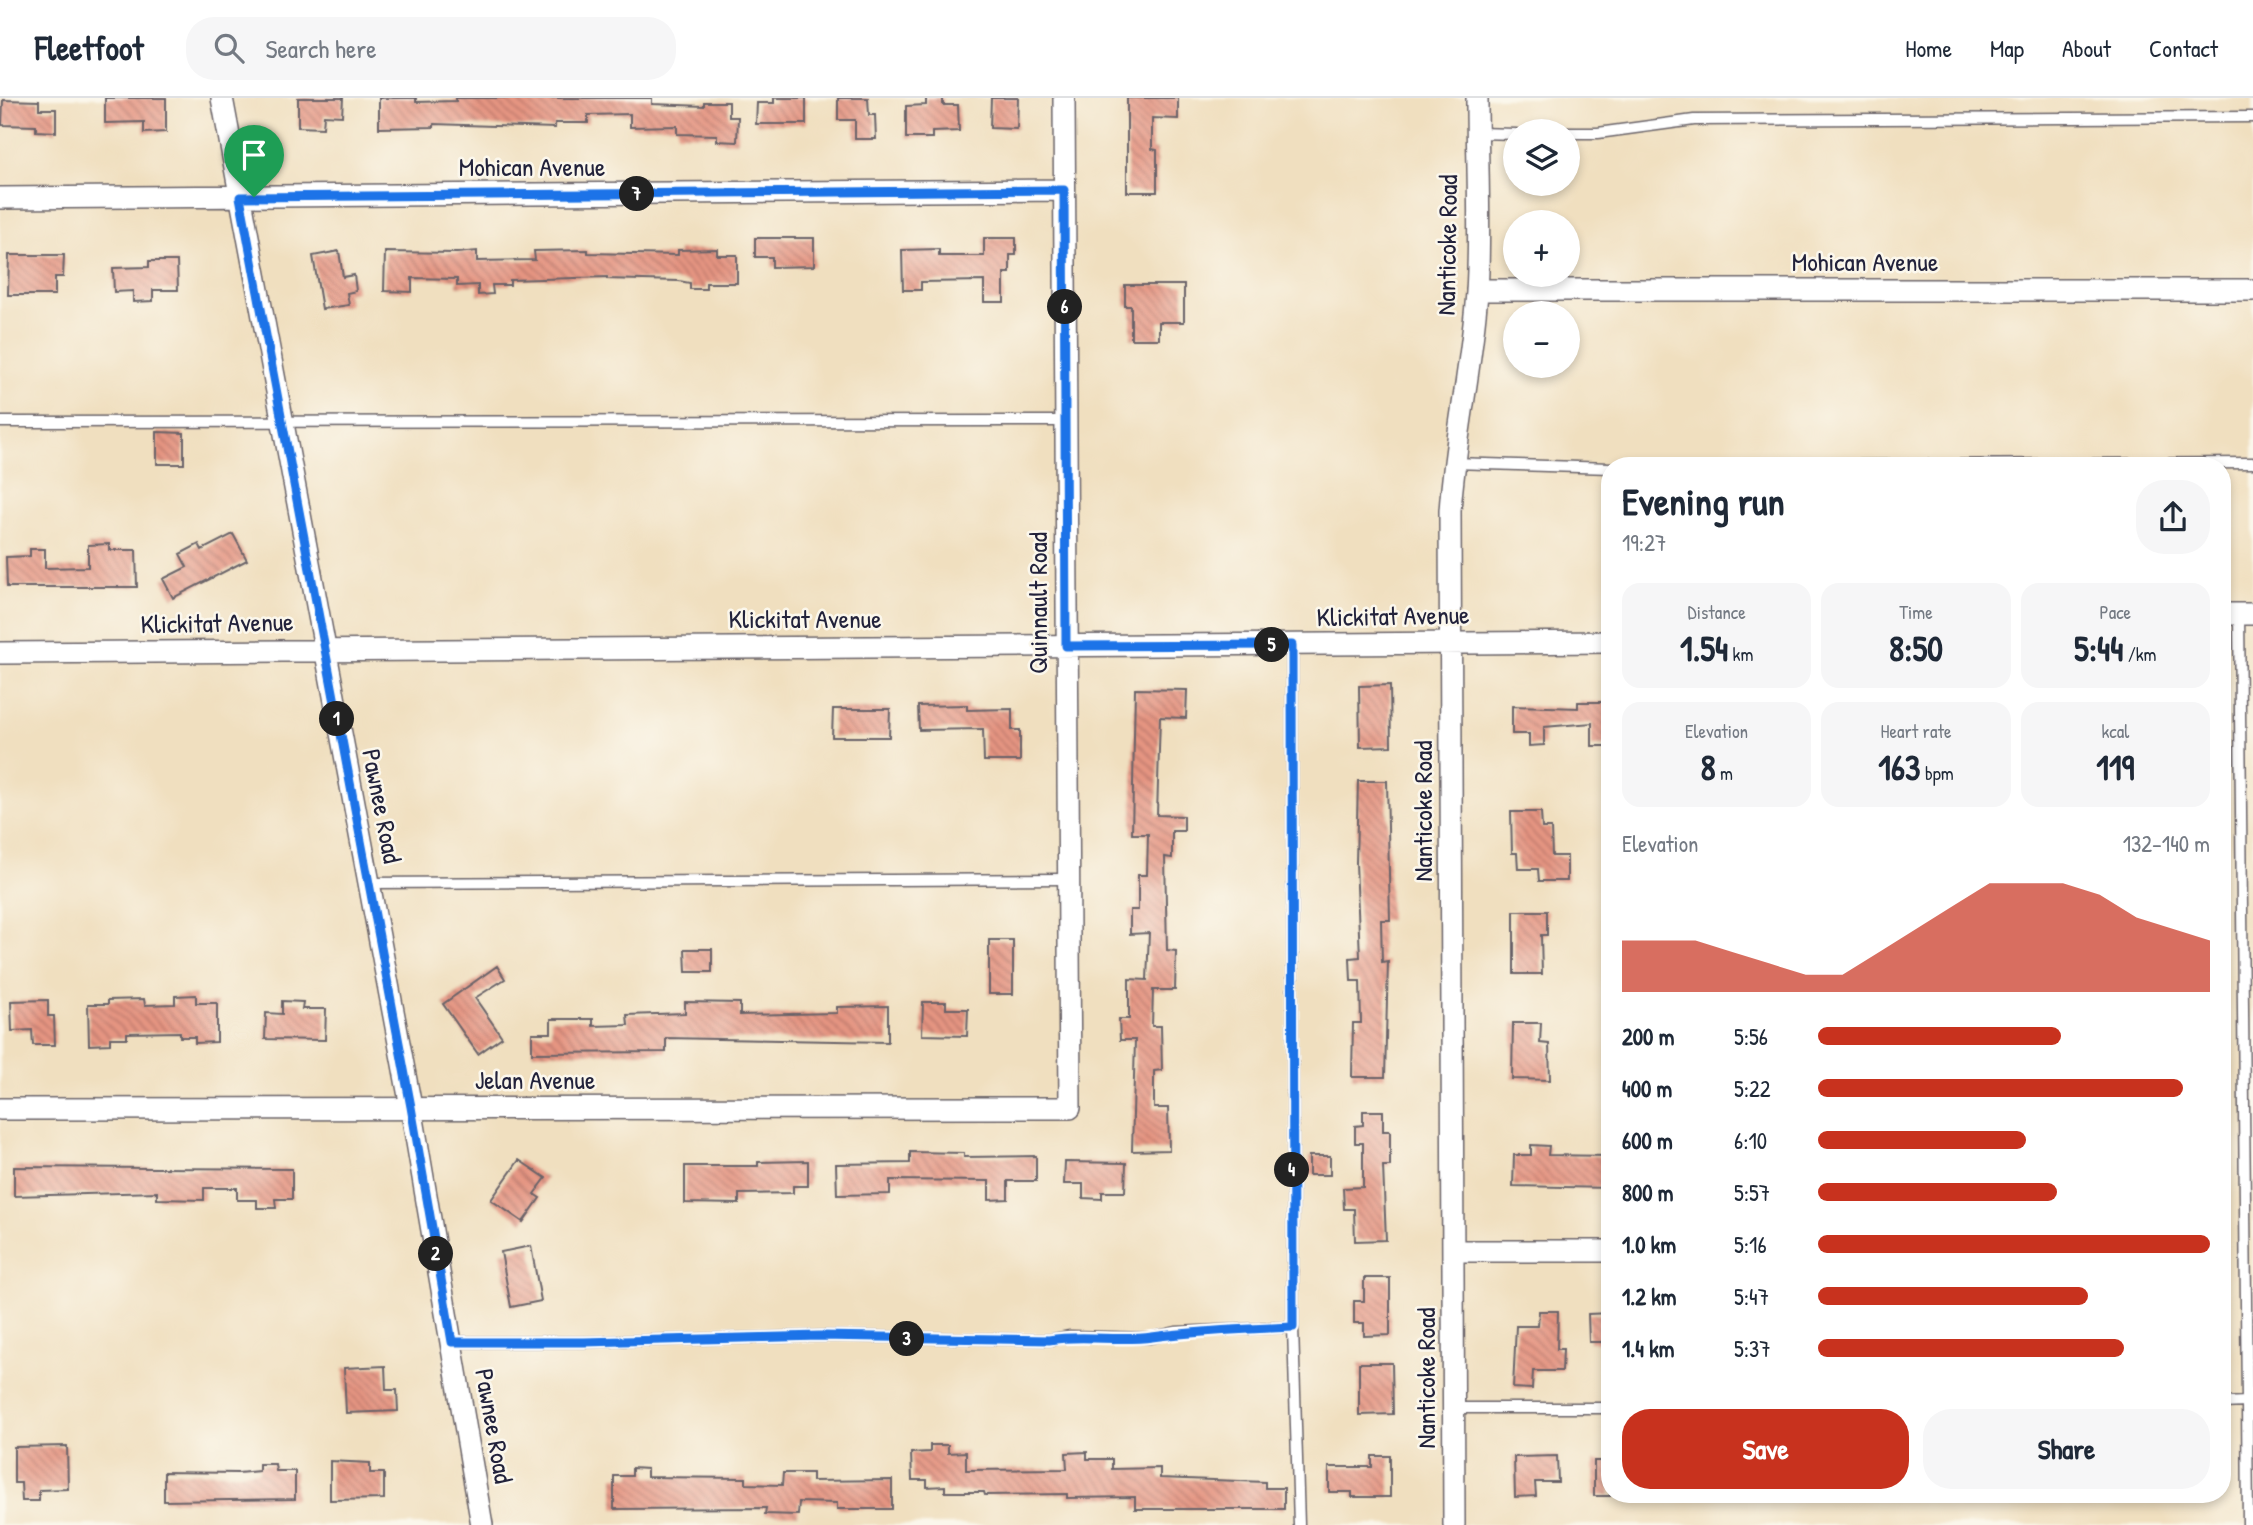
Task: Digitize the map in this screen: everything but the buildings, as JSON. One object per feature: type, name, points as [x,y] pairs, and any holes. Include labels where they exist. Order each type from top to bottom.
[{"type":"street","name":"Pawnee Road","points":[[222,98],[284,422],[323,649],[411,1107],[482,1525]]},
{"type":"street","name":"Quinnault Road","points":[[1064,98],[1070,1108]]},
{"type":"street","name":"Nanticoke Road","points":[[1454,1525],[1450,511],[1453,463],[1471,355],[1477,290],[1477,98]]},
{"type":"street","name":"Mohican Avenue","points":[[0,198],[1064,190]]},
{"type":"street","name":"Mohican Avenue","points":[[1477,290],[2253,290]]},
{"type":"street","name":"Klickitat Avenue","points":[[0,653],[1601,642]]},
{"type":"street","name":"Jelan Avenue","points":[[0,1109],[1070,1108]]},
{"type":"street","points":[[1452,1251],[1601,1251]]},
{"type":"lane","points":[[1580,133],[1707,120],[2253,117]]},
{"type":"lane","points":[[1477,133],[1503,134]]},
{"type":"lane","points":[[0,422],[1066,421]]},
{"type":"lane","points":[[1453,463],[1601,468]]},
{"type":"lane","points":[[2231,463],[2253,463]]},
{"type":"lane","points":[[2238,614],[2248,1525]]},
{"type":"lane","points":[[1292,645],[1293,1327],[1300,1472],[1299,1525]]},
{"type":"lane","points":[[369,883],[1069,879]]},
{"type":"lane","points":[[452,1342],[596,1342],[820,1336],[1049,1340],[1070,1336],[1150,1338],[1176,1332],[1293,1327]]},
{"type":"lane","points":[[2231,1402],[2247,1402]]},
{"type":"lane","points":[[1454,1408],[1601,1408]]},
{"type":"route","points":[[1064,190],[1066,646],[1292,645],[1293,1327],[1176,1332],[1150,1338],[1070,1336],[1049,1340],[772,1336],[584,1342],[452,1342],[411,1107],[240,197],[254,197],[1064,190]]}]
